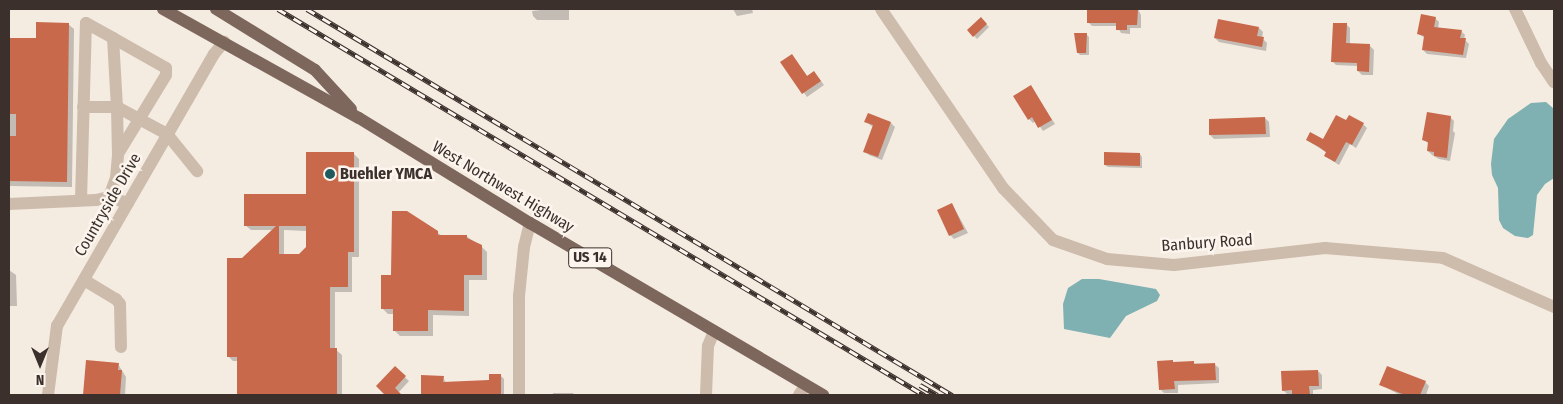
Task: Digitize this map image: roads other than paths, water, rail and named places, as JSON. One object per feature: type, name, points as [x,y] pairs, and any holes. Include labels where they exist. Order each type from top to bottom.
[{"type":"main road","name":"West Northwest Highway","points":[[163,9],[359,118],[530,224],[714,331],[802,390],[824,395]]},
{"type":"main road","points":[[216,9],[315,70],[359,118]]},
{"type":"street","name":"Banbury Road","points":[[880,9],[1003,188],[1053,240],[1107,259],[1174,265],[1325,248],[1443,258],[1554,308]]},
{"type":"street","points":[[1515,9],[1541,63],[1554,82]]},
{"type":"street","points":[[81,200],[86,23],[166,68],[166,75],[118,154]]},
{"type":"street","points":[[109,197],[116,178],[118,154],[113,38]]},
{"type":"street","name":"Countryside Drive","points":[[48,395],[57,326],[214,54],[224,42]]},
{"type":"street","points":[[84,107],[117,107],[167,134],[196,171]]},
{"type":"street","points":[[9,204],[109,197],[128,203]]},
{"type":"street","points":[[519,395],[519,296],[524,247],[530,224]]},
{"type":"street","points":[[84,280],[116,299],[120,304],[121,347]]},
{"type":"street","points":[[706,395],[708,346],[714,331]]},
{"type":"water","points":[[1546,102],[1554,109],[1554,178],[1545,184],[1537,195],[1533,235],[1528,238],[1515,236],[1503,228],[1499,220],[1498,188],[1492,175],[1491,164],[1494,139],[1508,119],[1531,103]]},
{"type":"water","points":[[1082,279],[1099,279],[1156,289],[1160,295],[1157,301],[1126,316],[1110,338],[1064,329],[1063,304],[1068,288]]},
{"type":"railway","points":[[278,9],[924,395]]},
{"type":"railway","points":[[307,9],[952,395]]},
{"type":"railway","points":[[920,385],[937,395]]},
{"type":"place","name":"Buehler YMCA","points":[[330,174]]}]
